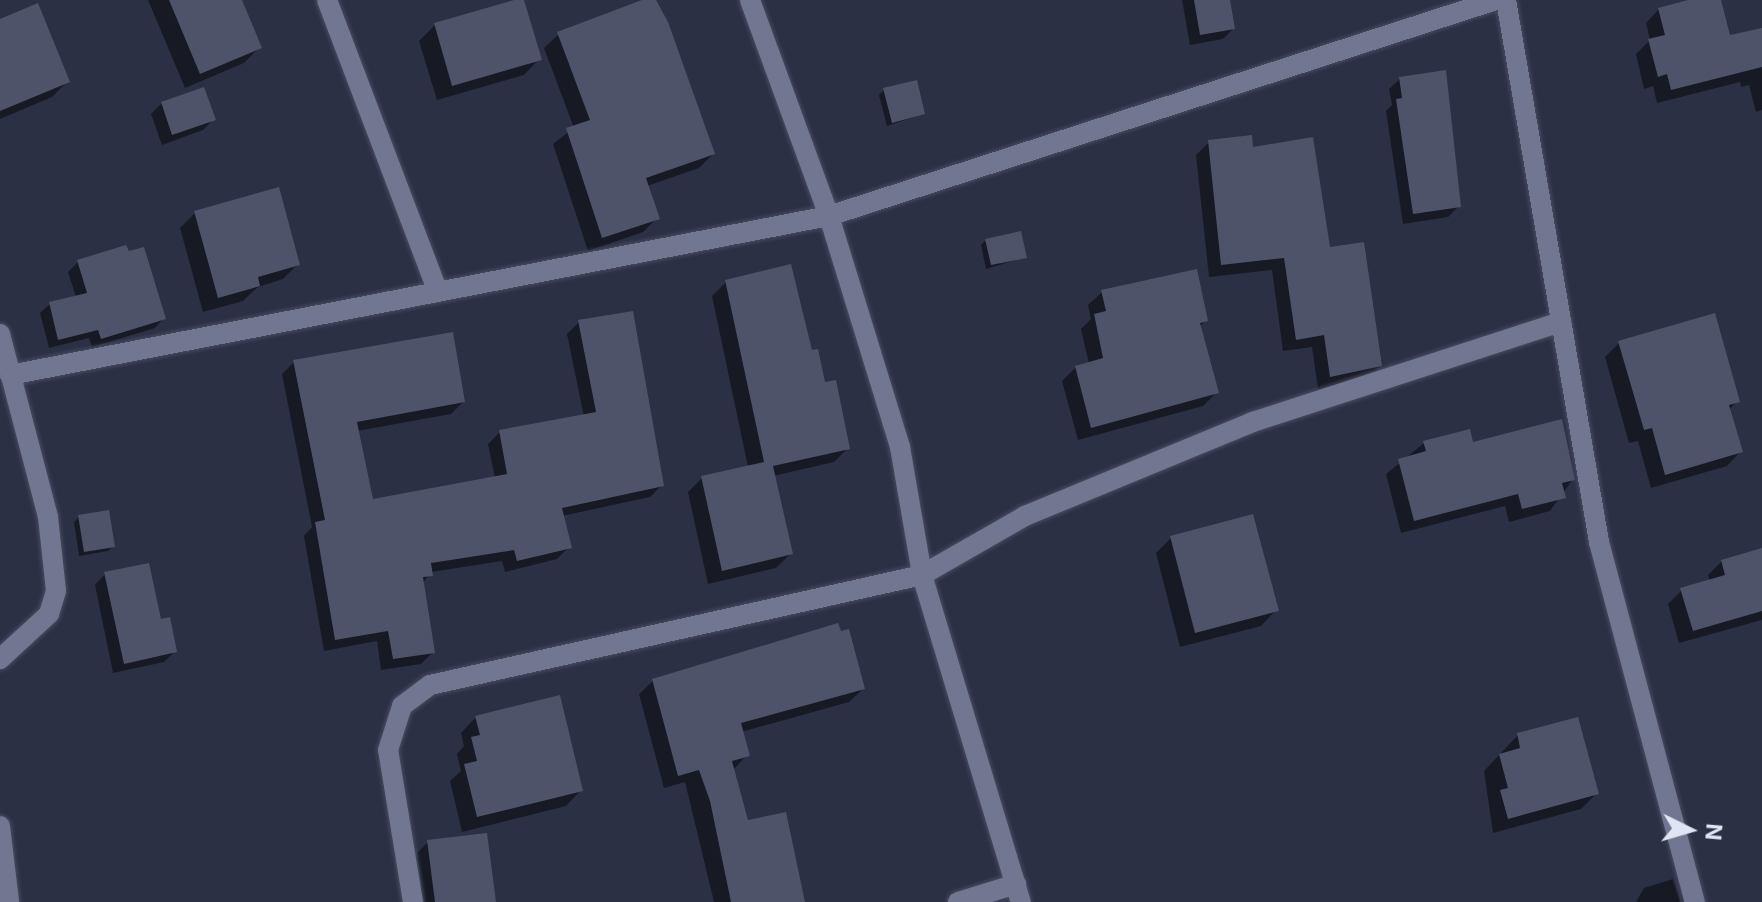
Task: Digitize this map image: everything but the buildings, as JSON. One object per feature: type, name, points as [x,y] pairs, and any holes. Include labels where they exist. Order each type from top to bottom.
[{"type":"street","points":[[327,0],[438,292]]},
{"type":"street","points":[[750,0],[829,216],[900,447],[922,575],[1018,893],[958,902]]},
{"type":"street","points":[[10,375],[829,216],[1496,0]]},
{"type":"street","points":[[1506,0],[1599,542],[1695,902]]},
{"type":"street","points":[[413,902],[388,750],[402,706],[430,685],[922,575],[1025,516],[1253,422],[1561,322]]},
{"type":"street","points":[[0,334],[48,517],[56,591],[49,614],[0,659]]},
{"type":"street","points":[[0,826],[9,902]]}]
